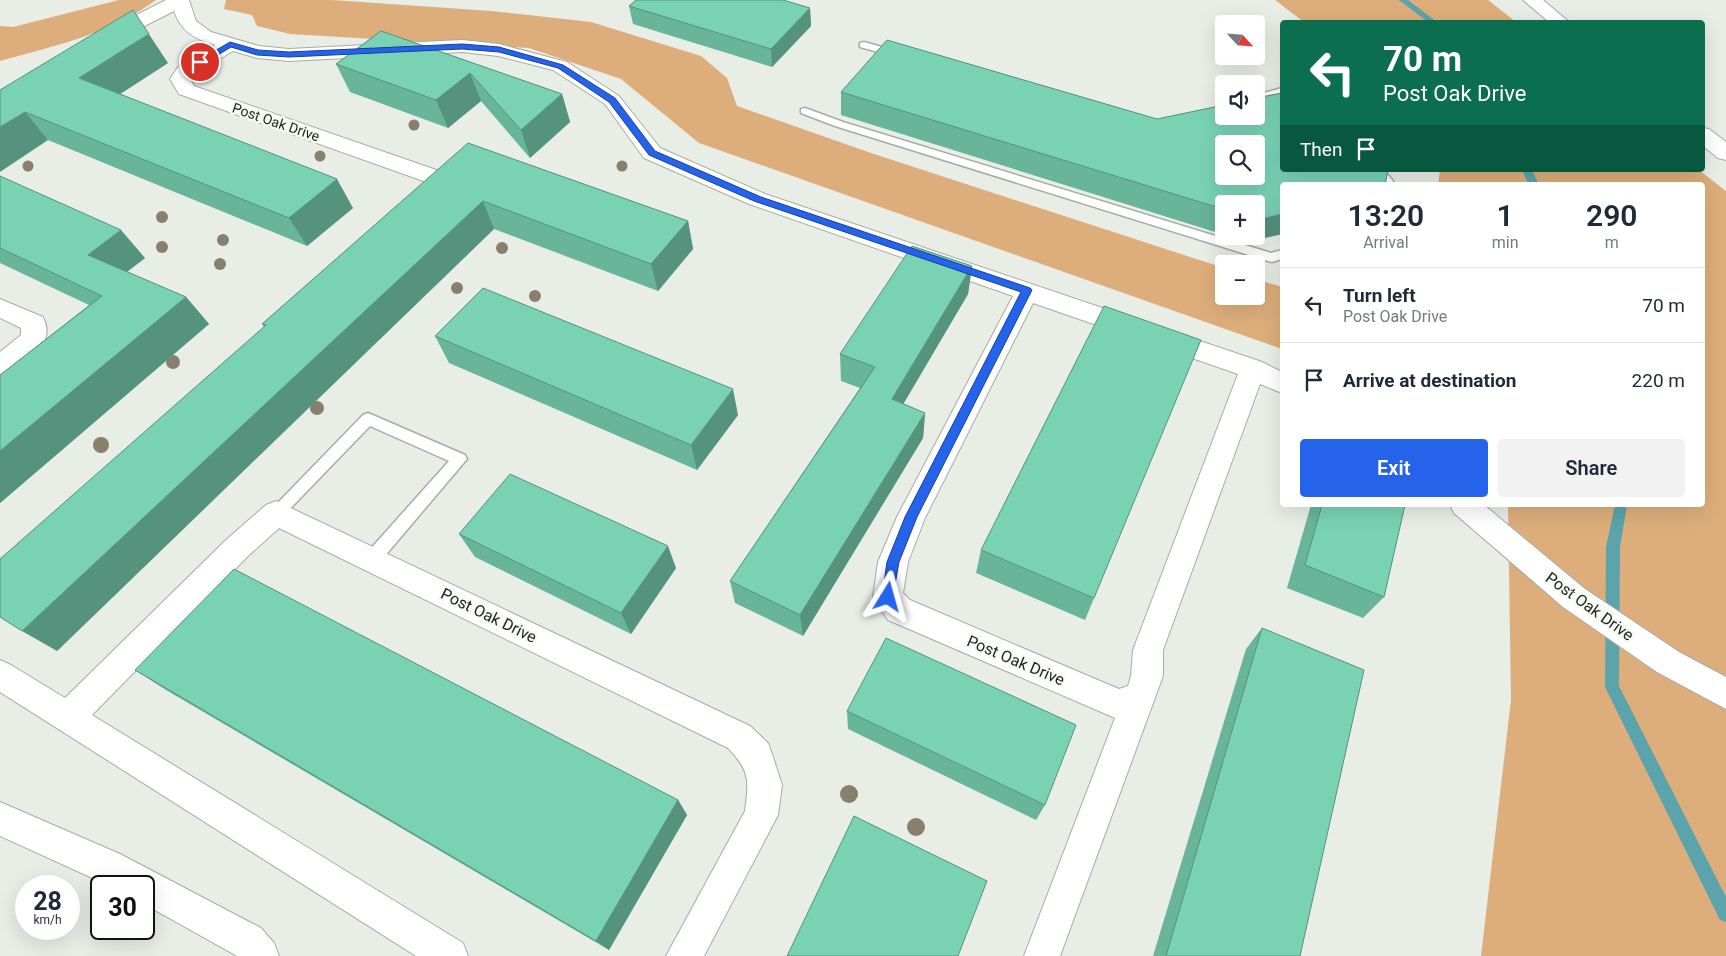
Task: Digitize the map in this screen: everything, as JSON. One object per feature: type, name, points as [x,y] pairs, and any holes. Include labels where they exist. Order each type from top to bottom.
[{"type":"main road","points":[[91,46],[180,0],[188,24],[204,36],[257,52],[289,55],[462,46],[499,50],[560,66],[612,100],[652,153],[757,199],[1253,369],[1280,382]]},
{"type":"main road","points":[[1532,0],[1557,20]]},
{"type":"main road","name":"Post Oak Drive","points":[[230,44],[185,72],[180,79],[186,90],[436,178]]},
{"type":"main road","points":[[1705,136],[1726,153]]},
{"type":"main road","name":"Post Oak Drive","points":[[1027,290],[911,517],[893,562],[888,597],[899,610],[1120,704],[1139,697]]},
{"type":"main road","points":[[0,308],[34,323],[33,338],[0,366]]},
{"type":"main road","points":[[1042,956],[1139,697],[1146,676],[1148,650],[1253,369]]},
{"type":"main road","name":"Post Oak Drive","points":[[1466,507],[1574,598],[1668,662],[1726,694]]},
{"type":"main road","points":[[69,716],[237,548],[276,513]]},
{"type":"main road","name":"Post Oak Drive","points":[[276,513],[739,737],[756,754],[765,785],[761,815],[684,956]]},
{"type":"main road","points":[[0,675],[69,716],[450,956]]},
{"type":"main road","points":[[0,819],[108,866],[248,941],[261,956]]},
{"type":"lane","points":[[864,45],[906,57]]},
{"type":"lane","points":[[1265,96],[1280,92]]},
{"type":"lane","points":[[805,111],[839,124],[1272,258],[1280,255]]},
{"type":"lane","points":[[1379,172],[1387,182]]},
{"type":"lane","points":[[276,513],[368,419],[460,459],[372,559]]},
{"type":"shaded area","points":[[119,0],[156,0],[120,22],[81,38],[0,61],[0,26],[13,27]]},
{"type":"shaded area","points":[[226,0],[332,0],[491,11],[591,22],[701,56],[727,78],[737,106],[871,153],[1215,265],[1215,305],[1265,305],[1265,282],[1280,286],[1280,348],[699,143],[621,79],[529,48],[290,34],[257,26],[252,15],[224,9]]},
{"type":"shaded area","points":[[1275,0],[1488,0],[1513,20],[1301,20]]},
{"type":"shaded area","points":[[1440,172],[1702,172],[1726,191],[1726,956],[1481,956],[1511,700],[1508,507],[1705,507],[1705,182],[1438,182]]},
{"type":"building","points":[[636,0],[783,0],[810,8],[771,49],[629,6]]},
{"type":"building","points":[[133,10],[149,34],[79,78],[337,179],[289,218],[25,112],[0,127],[0,90]]},
{"type":"building","points":[[381,31],[562,94],[521,130],[470,73],[436,100],[336,64]]},
{"type":"building","points":[[887,40],[1157,119],[1215,107],[1215,125],[1265,125],[1265,96],[1280,93],[1280,172],[1388,172],[1386,182],[1280,182],[1280,214],[1265,218],[1265,195],[1215,195],[1215,207],[841,92]]},
{"type":"building","points":[[468,143],[688,221],[651,264],[483,201],[22,631],[0,617],[0,559],[266,325],[262,324]]},
{"type":"building","points":[[0,176],[121,230],[88,255],[186,297],[0,451],[0,375],[102,296],[0,248]]},
{"type":"building","points":[[912,246],[972,266],[892,399],[925,413],[800,615],[730,581],[875,367],[840,354]]},
{"type":"building","points":[[483,288],[733,389],[691,445],[435,336]]},
{"type":"building","points":[[1104,306],[1201,340],[1094,598],[981,550]]},
{"type":"building","points":[[510,474],[668,546],[621,613],[459,534]]},
{"type":"building","points":[[1321,507],[1405,507],[1384,597],[1305,565]]},
{"type":"building","points":[[234,569],[678,800],[596,941],[135,670]]},
{"type":"building","points":[[1262,628],[1364,670],[1300,956],[1166,956]]},
{"type":"building","points":[[886,638],[1076,725],[1045,805],[847,711]]},
{"type":"building","points":[[854,816],[987,881],[958,956],[787,956]]},
{"type":"waterway","points":[[1403,0],[1430,20]]},
{"type":"waterway","points":[[1528,172],[1533,182]]},
{"type":"waterway","points":[[1621,507],[1613,547],[1612,687],[1726,914]]},
{"type":"route","points":[[200,62],[230,44],[257,52],[289,55],[462,46],[499,50],[560,66],[612,100],[652,153],[757,199],[1027,290],[911,517],[893,562],[888,597]]}]
